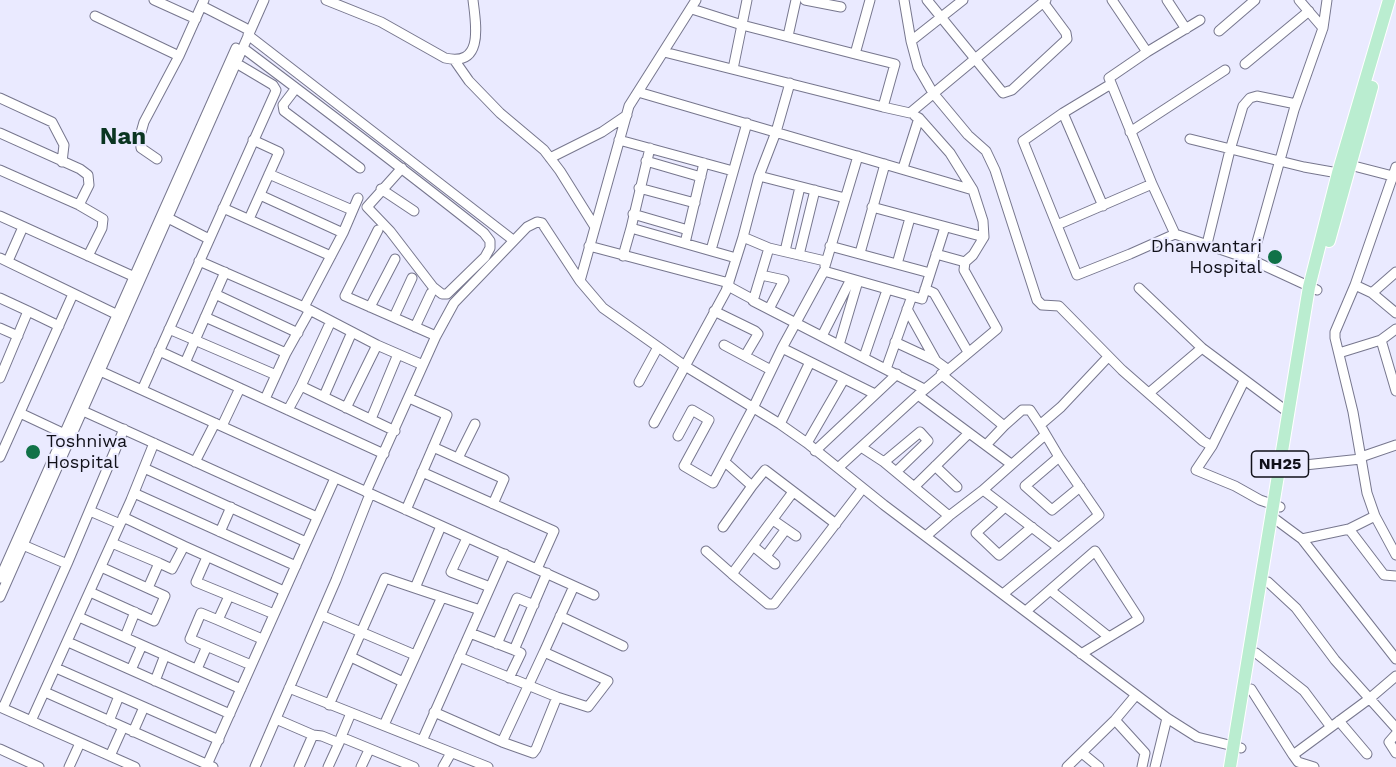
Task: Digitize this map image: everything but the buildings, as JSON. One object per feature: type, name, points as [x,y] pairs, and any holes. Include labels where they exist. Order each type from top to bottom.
[{"type":"main road","name":"NH25","points":[[1238,767],[1237,748],[1289,413],[1313,288],[1337,169],[1389,0]]},
{"type":"main road","name":"NH25","points":[[1337,169],[1396,2]]},
{"type":"main road","name":"NH25","points":[[1230,767],[1237,748],[1251,689],[1268,582],[1275,513],[1286,466],[1313,288]]},
{"type":"street","points":[[154,0],[196,19]]},
{"type":"street","points":[[137,278],[168,218],[243,48],[257,0]]},
{"type":"street","points":[[0,597],[137,278],[247,32],[264,0]]},
{"type":"street","points":[[326,0],[347,4],[445,58],[455,61],[469,55],[475,44],[473,0]]},
{"type":"street","points":[[733,69],[747,0]]},
{"type":"street","points":[[788,36],[795,0]]},
{"type":"street","points":[[805,0],[830,2],[841,6]]},
{"type":"street","points":[[855,54],[870,0]]},
{"type":"street","points":[[904,0],[910,40],[918,67],[932,94],[968,135],[986,151],[995,171],[1037,300],[1042,306],[1059,306],[1108,357],[1203,441],[1212,446]]},
{"type":"street","points":[[910,113],[932,94],[976,58],[1045,1],[1066,33],[1067,39],[1011,90],[1003,93],[976,58],[940,18],[927,0]]},
{"type":"street","points":[[910,40],[963,0]]},
{"type":"street","points":[[1112,0],[1147,52]]},
{"type":"street","points":[[1167,0],[1186,29]]},
{"type":"street","points":[[1219,31],[1255,0]]},
{"type":"street","points":[[1299,0],[1323,28]]},
{"type":"street","points":[[1252,260],[1296,104],[1323,28],[1327,0]]},
{"type":"street","points":[[157,159],[141,148],[140,136],[144,122],[179,56],[203,3],[247,32],[513,240]]},
{"type":"street","points":[[580,281],[629,106],[694,4],[742,25],[895,64],[883,107]]},
{"type":"street","points":[[1245,64],[1309,11]]},
{"type":"street","points":[[95,16],[179,56]]},
{"type":"street","points":[[1175,234],[1108,78],[1200,20]]},
{"type":"street","points":[[243,48],[402,168],[484,233],[501,252]]},
{"type":"street","points":[[664,52],[910,113],[919,118],[950,153],[972,190],[983,221],[984,237],[973,255],[965,262],[964,270],[997,329],[921,392],[838,468]]},
{"type":"street","points":[[455,61],[469,81],[500,113],[544,150],[595,227]]},
{"type":"street","points":[[142,390],[276,90],[269,81],[236,63]]},
{"type":"street","points":[[1130,132],[1225,70]]},
{"type":"street","points":[[654,423],[729,285],[759,176],[776,132],[790,83]]},
{"type":"street","points":[[1111,84],[1023,141],[1077,275],[1130,255],[1175,234],[1252,260],[1313,288]]},
{"type":"street","points":[[296,88],[283,105],[284,111],[360,168]]},
{"type":"street","points":[[638,92],[972,190]]},
{"type":"street","points":[[1207,244],[1230,150],[1244,106],[1250,98],[1266,96],[1296,104]]},
{"type":"street","points":[[0,98],[52,122],[64,145],[63,162]]},
{"type":"street","points":[[1063,113],[1103,206]]},
{"type":"street","points":[[550,158],[602,132],[627,115]]},
{"type":"street","points":[[903,168],[919,118]]},
{"type":"street","points":[[711,250],[747,123]]},
{"type":"street","points":[[0,133],[85,172],[90,178],[89,185],[79,206]]},
{"type":"street","points":[[1190,139],[1280,161],[1337,169],[1395,173],[1355,285],[1335,332],[1367,493],[1375,516],[1396,555]]},
{"type":"street","points":[[249,219],[279,152],[253,140]]},
{"type":"street","points":[[619,140],[733,171]]},
{"type":"street","points":[[623,256],[650,148]]},
{"type":"street","points":[[678,436],[692,410],[709,420],[684,466],[712,483],[725,462],[825,266],[858,156]]},
{"type":"street","points":[[646,161],[701,177]]},
{"type":"street","points":[[686,243],[704,163]]},
{"type":"street","points":[[860,253],[885,164]]},
{"type":"street","points":[[402,168],[367,205],[442,294],[453,290],[485,257],[490,248],[490,241]]},
{"type":"street","points":[[0,170],[98,215],[104,224],[88,256]]},
{"type":"street","points":[[269,174],[352,210]]},
{"type":"street","points":[[759,176],[844,198]]},
{"type":"street","points":[[1057,225],[1152,184]]},
{"type":"street","points":[[785,251],[800,187]]},
{"type":"street","points":[[639,188],[695,203]]},
{"type":"street","points":[[381,189],[414,211]]},
{"type":"street","points":[[799,255],[815,190]]},
{"type":"street","points":[[1387,194],[1396,201]]},
{"type":"street","points":[[260,195],[343,232]]},
{"type":"street","points":[[265,399],[298,333],[357,198]]},
{"type":"street","points":[[872,207],[984,237]]},
{"type":"street","points":[[223,208],[331,256]]},
{"type":"street","points":[[633,214],[688,230]]},
{"type":"street","points":[[0,216],[137,278]]},
{"type":"street","points":[[168,218],[209,239]]},
{"type":"street","points":[[897,264],[910,218]]},
{"type":"street","points":[[255,767],[321,615],[384,454],[436,336],[454,303],[501,252],[531,224],[542,223],[580,281],[603,309],[685,366],[807,443],[1167,718],[1197,737],[1237,748]]},
{"type":"street","points":[[23,227],[4,260],[121,316]]},
{"type":"street","points":[[743,237],[769,248],[799,255],[855,280],[887,291],[922,299],[945,227]]},
{"type":"street","points":[[631,228],[736,258]]},
{"type":"street","points":[[378,230],[345,297],[436,336]]},
{"type":"street","points":[[590,246],[729,285],[795,324],[897,374],[1011,464]]},
{"type":"street","points":[[830,246],[930,273]]},
{"type":"street","points":[[753,299],[769,248]]},
{"type":"street","points":[[936,254],[965,262]]},
{"type":"street","points":[[370,307],[395,259]]},
{"type":"street","points":[[199,261],[307,308],[377,345],[423,365]]},
{"type":"street","points":[[185,363],[225,272]]},
{"type":"street","points":[[1372,293],[1396,273]]},
{"type":"street","points":[[761,275],[784,280],[769,309]]},
{"type":"street","points":[[394,317],[412,278]]},
{"type":"street","points":[[822,336],[855,280]]},
{"type":"street","points":[[839,345],[855,280]]},
{"type":"street","points":[[1355,285],[1372,293],[1396,313]]},
{"type":"street","points":[[1139,288],[1202,348],[1289,413]]},
{"type":"street","points":[[925,289],[934,293],[968,351]]},
{"type":"street","points":[[864,357],[887,291]]},
{"type":"street","points":[[415,327],[431,293]]},
{"type":"street","points":[[0,457],[73,294]]},
{"type":"street","points":[[215,294],[298,333]]},
{"type":"street","points":[[886,369],[912,296]]},
{"type":"street","points":[[0,298],[59,326]]},
{"type":"street","points":[[907,309],[944,372],[1004,426]]},
{"type":"street","points":[[0,378],[28,311]]},
{"type":"street","points":[[714,311],[758,334],[745,356]]},
{"type":"street","points":[[0,578],[4,555],[83,411],[121,316]]},
{"type":"street","points":[[205,317],[286,353]]},
{"type":"street","points":[[288,410],[332,321]]},
{"type":"street","points":[[0,328],[18,336]]},
{"type":"street","points":[[169,329],[276,375]]},
{"type":"street","points":[[1339,353],[1381,340],[1396,329]]},
{"type":"street","points":[[324,396],[352,332]]},
{"type":"street","points":[[1381,340],[1396,391]]},
{"type":"street","points":[[895,342],[936,361]]},
{"type":"street","points":[[346,408],[377,345]]},
{"type":"street","points":[[724,345],[771,370]]},
{"type":"street","points":[[639,382],[658,347]]},
{"type":"street","points":[[782,348],[875,394]]},
{"type":"street","points":[[1149,393],[1202,348]]},
{"type":"street","points":[[159,351],[384,454]]},
{"type":"street","points":[[371,419],[398,354]]},
{"type":"street","points":[[1040,425],[1108,357]]},
{"type":"street","points":[[780,424],[810,362]]},
{"type":"street","points":[[100,371],[594,595]]},
{"type":"street","points":[[815,451],[897,374]]},
{"type":"street","points":[[807,443],[844,378]]},
{"type":"street","points":[[1244,381],[1212,446],[1197,470],[1235,486],[1275,513],[1302,539],[1396,659]]},
{"type":"street","points":[[301,386],[394,431]]},
{"type":"street","points":[[195,462],[240,388]]},
{"type":"street","points":[[406,510],[447,415],[409,398]]},
{"type":"street","points":[[986,445],[1022,410],[1030,410],[1099,515],[1003,594]]},
{"type":"street","points":[[83,411],[317,517]]},
{"type":"street","points":[[20,413],[68,436]]},
{"type":"street","points":[[458,458],[475,424]]},
{"type":"street","points":[[124,429],[67,564],[2,708],[135,767]]},
{"type":"street","points":[[884,462],[920,432],[928,441],[896,472]]},
{"type":"street","points":[[914,487],[969,433]]},
{"type":"street","points":[[926,536],[983,490],[1045,435]]},
{"type":"street","points":[[31,721],[122,521],[154,443]]},
{"type":"street","points":[[1286,466],[1361,458],[1396,445]]},
{"type":"street","points":[[433,447],[504,480],[493,504]]},
{"type":"street","points":[[861,447],[884,462],[949,516]]},
{"type":"street","points":[[1059,457],[1025,486],[1052,510],[1080,487]]},
{"type":"street","points":[[725,462],[752,486]]},
{"type":"street","points":[[935,466],[957,487]]},
{"type":"street","points":[[144,468],[306,542]]},
{"type":"street","points":[[723,527],[765,470],[836,524]]},
{"type":"street","points":[[422,472],[554,531],[537,569]]},
{"type":"street","points":[[45,692],[209,766],[262,639],[335,478]]},
{"type":"street","points":[[706,551],[768,604],[774,604],[863,488]]},
{"type":"street","points":[[983,490],[1059,548]]},
{"type":"street","points":[[732,574],[793,492]]},
{"type":"street","points":[[134,493],[296,566]]},
{"type":"street","points":[[220,532],[231,507]]},
{"type":"street","points":[[1005,507],[976,533],[999,555],[1032,527]]},
{"type":"street","points":[[90,511],[184,546],[284,591]]},
{"type":"street","points":[[1302,539],[1349,529],[1375,516]]},
{"type":"street","points":[[773,520],[796,536]]},
{"type":"street","points":[[415,588],[441,526]]},
{"type":"street","points":[[1349,529],[1384,575],[1396,576]]},
{"type":"street","points":[[766,556],[786,530]]},
{"type":"street","points":[[467,538],[452,572],[490,587]]},
{"type":"street","points":[[112,543],[172,569],[184,546]]},
{"type":"street","points":[[23,545],[67,564]]},
{"type":"street","points":[[753,546],[775,564]]},
{"type":"street","points":[[1026,611],[1095,551],[1139,619],[1081,654]]},
{"type":"street","points":[[422,741],[504,554]]},
{"type":"street","points":[[207,556],[196,582],[274,614]]},
{"type":"street","points":[[148,588],[159,562]]},
{"type":"street","points":[[90,592],[154,621],[165,596],[101,567]]},
{"type":"street","points":[[514,650],[547,573]]},
{"type":"street","points":[[329,705],[363,633],[385,578],[480,610]]},
{"type":"street","points":[[1268,582],[1296,608],[1335,660],[1396,728]]},
{"type":"street","points":[[502,742],[574,586]]},
{"type":"street","points":[[1050,590],[1109,637]]},
{"type":"street","points":[[218,620],[229,596]]},
{"type":"street","points":[[384,725],[441,598]]},
{"type":"street","points":[[497,644],[517,598],[534,605]]},
{"type":"street","points":[[125,637],[135,612]]},
{"type":"street","points":[[251,665],[190,639],[201,613],[262,639]]},
{"type":"street","points":[[321,615],[415,655]]},
{"type":"street","points":[[560,616],[623,646]]},
{"type":"street","points":[[79,617],[241,689]]},
{"type":"street","points":[[470,633],[521,653],[509,678]]},
{"type":"street","points":[[68,642],[230,714]]},
{"type":"street","points":[[131,670],[142,645]]},
{"type":"street","points":[[196,669],[207,646]]},
{"type":"street","points":[[459,657],[528,686],[588,707],[608,681],[544,652]]},
{"type":"street","points":[[1256,653],[1304,691],[1367,754]]},
{"type":"street","points":[[155,681],[165,656]]},
{"type":"street","points":[[351,657],[403,682]]},
{"type":"street","points":[[56,668],[219,740]]},
{"type":"street","points":[[1293,755],[1369,699],[1396,676]]},
{"type":"street","points":[[289,688],[384,725],[476,765],[488,767]]},
{"type":"street","points":[[1251,689],[1298,762],[1314,767]]},
{"type":"street","points":[[1067,767],[1115,720],[1136,695]]},
{"type":"street","points":[[109,721],[120,696]]},
{"type":"street","points":[[434,712],[533,753],[557,697]]},
{"type":"street","points":[[133,732],[144,706]]},
{"type":"street","points":[[328,767],[351,713]]},
{"type":"street","points":[[1155,767],[1167,718]]},
{"type":"street","points":[[276,719],[313,735],[340,740],[409,766]]},
{"type":"street","points":[[1115,720],[1145,753],[1142,767]]},
{"type":"street","points":[[110,756],[123,728]]},
{"type":"street","points":[[1396,734],[1389,742],[1396,753]]},
{"type":"street","points":[[299,767],[313,735]]},
{"type":"street","points":[[69,767],[80,743]]},
{"type":"street","points":[[0,749],[39,767]]},
{"type":"street","points":[[361,767],[369,750]]},
{"type":"street","points":[[443,767],[451,753]]},
{"type":"street","points":[[1082,753],[1100,767]]},
{"type":"place","name":"Dhanwantari Hospital","points":[[1275,257]]},
{"type":"place","name":"Toshniwa Hospital","points":[[33,452]]},
{"type":"district","name":"Nan","points":[[123,137]]}]
